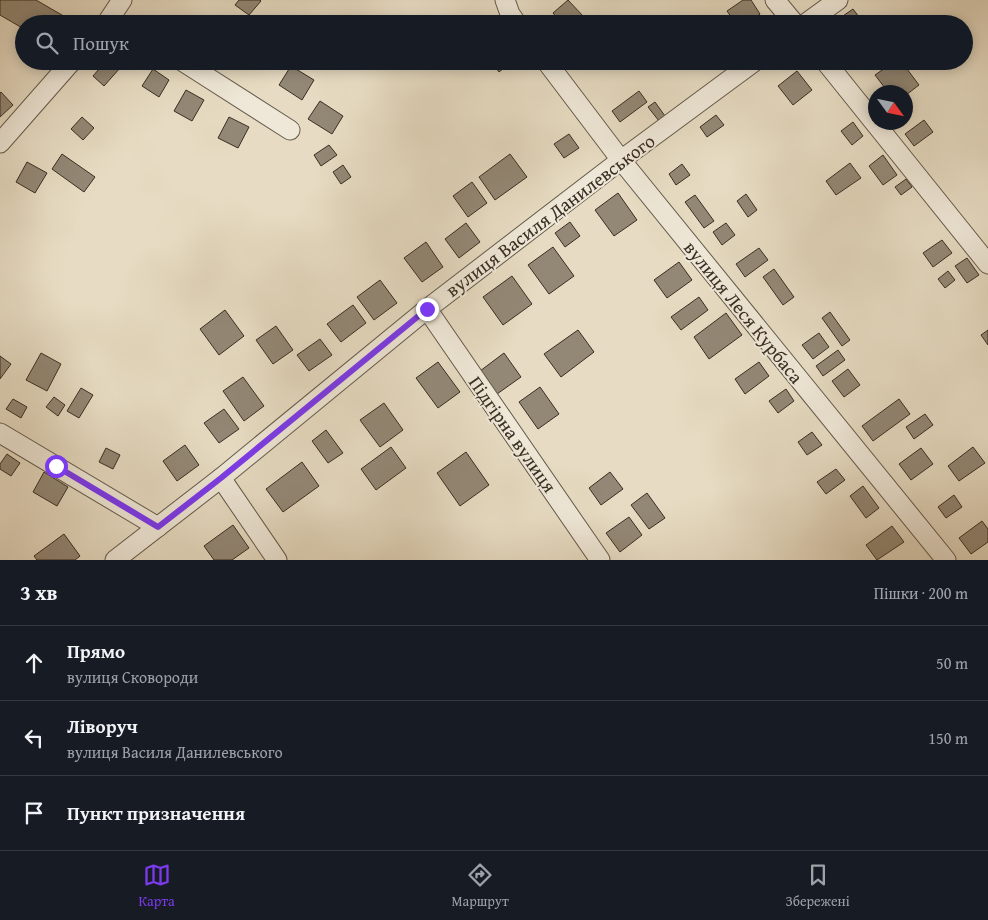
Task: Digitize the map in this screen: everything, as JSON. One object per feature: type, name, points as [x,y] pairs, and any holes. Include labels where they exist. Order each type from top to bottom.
[{"type":"street","points":[[116,15],[122,0]]},
{"type":"street","points":[[505,0],[511,15]]},
{"type":"street","points":[[775,0],[788,15]]},
{"type":"street","points":[[817,15],[838,0]]},
{"type":"street","points":[[0,142],[64,70]]},
{"type":"street","points":[[196,70],[290,130]]},
{"type":"street","name":"вулиця Леся Курбаса","points":[[553,70],[621,160],[946,560]]},
{"type":"street","name":"вулиця Василя Данилевського","points":[[115,560],[221,478],[427,309],[742,70]]},
{"type":"street","points":[[832,70],[988,264]]},
{"type":"street","name":"Підгірна вулиця","points":[[427,309],[600,560]]},
{"type":"street","points":[[0,433],[158,527]]},
{"type":"street","points":[[221,478],[277,560]]},
{"type":"building","points":[[0,0],[36,0],[62,15],[15,15],[15,24],[0,15]]},
{"type":"building","points":[[239,0],[261,1],[249,15],[235,5]]},
{"type":"building","points":[[568,0],[582,15],[555,15],[553,13]]},
{"type":"building","points":[[743,0],[751,0],[760,14],[730,15],[727,11]]},
{"type":"building","points":[[853,9],[858,15],[844,15]]},
{"type":"building","points":[[98,70],[118,70],[104,86],[93,76]]},
{"type":"building","points":[[152,70],[169,80],[159,97],[142,86]]},
{"type":"building","points":[[288,70],[298,70],[314,80],[302,100],[279,85]]},
{"type":"building","points":[[882,70],[908,70],[919,85],[913,90],[913,85],[883,85],[875,75]]},
{"type":"building","points":[[797,71],[812,90],[793,105],[778,86]]},
{"type":"building","points":[[186,90],[204,100],[192,121],[174,111]]},
{"type":"building","points":[[639,91],[647,102],[620,122],[612,111]]},
{"type":"building","points":[[0,93],[13,105],[0,117]]},
{"type":"building","points":[[320,101],[343,116],[332,134],[308,119]]},
{"type":"building","points":[[655,102],[665,116],[659,121],[648,107]]},
{"type":"building","points":[[716,115],[724,125],[707,137],[700,127]]},
{"type":"building","points":[[82,117],[94,128],[83,140],[71,129]]},
{"type":"building","points":[[229,117],[249,127],[238,148],[218,138]]},
{"type":"building","points":[[924,120],[933,132],[914,146],[905,134],[913,130]]},
{"type":"building","points":[[853,122],[863,136],[852,145],[841,131]]},
{"type":"building","points":[[569,134],[579,148],[564,158],[554,144]]},
{"type":"building","points":[[329,145],[337,155],[321,166],[314,155]]},
{"type":"building","points":[[62,154],[95,177],[84,192],[52,169]]},
{"type":"building","points":[[510,154],[527,177],[495,200],[479,177]]},
{"type":"building","points":[[883,155],[897,175],[883,185],[869,166]]},
{"type":"building","points":[[27,162],[47,173],[35,193],[16,182]]},
{"type":"building","points":[[850,163],[861,178],[836,195],[826,181]]},
{"type":"building","points":[[682,164],[690,175],[676,185],[669,174]]},
{"type":"building","points":[[343,165],[351,177],[341,184],[333,172]]},
{"type":"building","points":[[906,179],[912,187],[901,195],[895,187]]},
{"type":"building","points":[[472,182],[487,203],[468,217],[453,196]]},
{"type":"building","points":[[618,193],[637,220],[614,236],[595,210]]},
{"type":"building","points":[[746,194],[757,210],[748,217],[737,201]]},
{"type":"building","points":[[695,195],[714,221],[704,228],[685,202]]},
{"type":"building","points":[[570,222],[580,236],[565,247],[555,233]]},
{"type":"building","points":[[466,223],[480,242],[459,258],[445,239]]},
{"type":"building","points":[[726,223],[735,235],[722,245],[713,232]]},
{"type":"building","points":[[942,240],[952,253],[933,267],[923,253]]},
{"type":"building","points":[[426,242],[443,267],[422,282],[404,258]]},
{"type":"building","points":[[553,247],[574,276],[549,294],[528,265]]},
{"type":"building","points":[[759,248],[768,260],[745,277],[736,264]]},
{"type":"building","points":[[967,258],[979,275],[967,283],[955,266]]},
{"type":"building","points":[[679,262],[692,280],[667,298],[654,280]]},
{"type":"building","points":[[774,269],[794,297],[783,305],[763,277]]},
{"type":"building","points":[[948,271],[955,280],[945,288],[938,279]]},
{"type":"building","points":[[512,276],[532,304],[503,325],[483,297]]},
{"type":"building","points":[[380,280],[397,303],[374,320],[357,297]]},
{"type":"building","points":[[699,297],[708,310],[681,330],[671,317]]},
{"type":"building","points":[[353,305],[366,323],[341,342],[327,324]]},
{"type":"building","points":[[225,310],[244,336],[219,355],[200,329]]},
{"type":"building","points":[[830,312],[850,340],[842,346],[822,318]]},
{"type":"building","points":[[726,313],[742,335],[709,359],[694,337]]},
{"type":"building","points":[[276,326],[293,350],[273,364],[256,340]]},
{"type":"building","points":[[578,330],[594,352],[561,377],[544,354]]},
{"type":"building","points":[[988,330],[988,345],[981,335]]},
{"type":"building","points":[[819,333],[829,347],[813,359],[802,345]]},
{"type":"building","points":[[320,339],[332,355],[309,371],[297,355]]},
{"type":"building","points":[[838,350],[845,360],[823,376],[816,366]]},
{"type":"building","points":[[41,353],[61,364],[47,391],[26,380]]},
{"type":"building","points":[[504,353],[521,377],[497,394],[480,371]]},
{"type":"building","points":[[0,356],[11,364],[0,379]]},
{"type":"building","points":[[438,362],[460,392],[438,408],[416,378]]},
{"type":"building","points":[[759,362],[769,376],[745,394],[735,379]]},
{"type":"building","points":[[848,369],[860,385],[844,397],[832,381]]},
{"type":"building","points":[[243,377],[264,406],[244,421],[223,391]]},
{"type":"building","points":[[540,387],[559,414],[538,429],[519,402]]},
{"type":"building","points":[[81,388],[93,395],[79,418],[67,411]]},
{"type":"building","points":[[786,389],[794,401],[778,413],[769,401]]},
{"type":"building","points":[[54,397],[65,405],[58,416],[46,407]]},
{"type":"building","points":[[13,399],[27,407],[21,418],[6,409]]},
{"type":"building","points":[[899,399],[910,414],[873,441],[862,426]]},
{"type":"building","points":[[384,403],[403,430],[380,447],[360,420]]},
{"type":"building","points":[[224,409],[239,429],[219,443],[204,423]]},
{"type":"building","points":[[925,414],[933,425],[914,439],[906,427]]},
{"type":"building","points":[[326,430],[343,453],[328,463],[312,441]]},
{"type":"building","points":[[812,432],[822,445],[807,455],[798,442]]},
{"type":"building","points":[[185,445],[199,465],[177,481],[163,461]]},
{"type":"building","points":[[391,447],[406,468],[376,490],[361,469]]},
{"type":"building","points":[[973,447],[985,463],[959,481],[948,466]]},
{"type":"building","points":[[106,448],[120,455],[113,469],[99,462]]},
{"type":"building","points":[[921,448],[933,464],[911,480],[899,464]]},
{"type":"building","points":[[466,452],[489,485],[460,506],[437,473]]},
{"type":"building","points":[[7,454],[20,463],[11,476],[0,469],[0,464]]},
{"type":"building","points":[[302,462],[319,486],[283,512],[266,489]]},
{"type":"building","points":[[836,469],[845,480],[826,494],[817,482]]},
{"type":"building","points":[[44,472],[68,487],[57,506],[33,492]]},
{"type":"building","points":[[610,472],[623,489],[601,505],[589,488]]},
{"type":"building","points":[[863,486],[879,508],[866,518],[850,496]]},
{"type":"building","points":[[647,493],[665,518],[649,529],[631,505]]},
{"type":"building","points":[[954,495],[962,507],[946,518],[938,507]]},
{"type":"building","points":[[629,517],[642,535],[620,552],[606,533]]},
{"type":"building","points":[[982,521],[988,529],[988,542],[971,554],[959,538]]},
{"type":"building","points":[[233,525],[249,548],[232,560],[214,560],[204,546]]},
{"type":"building","points":[[892,526],[904,542],[877,560],[866,545]]},
{"type":"building","points":[[64,534],[80,556],[75,560],[37,560],[34,556]]},
{"type":"route","points":[[56,466],[158,527],[221,478],[427,309]]}]
